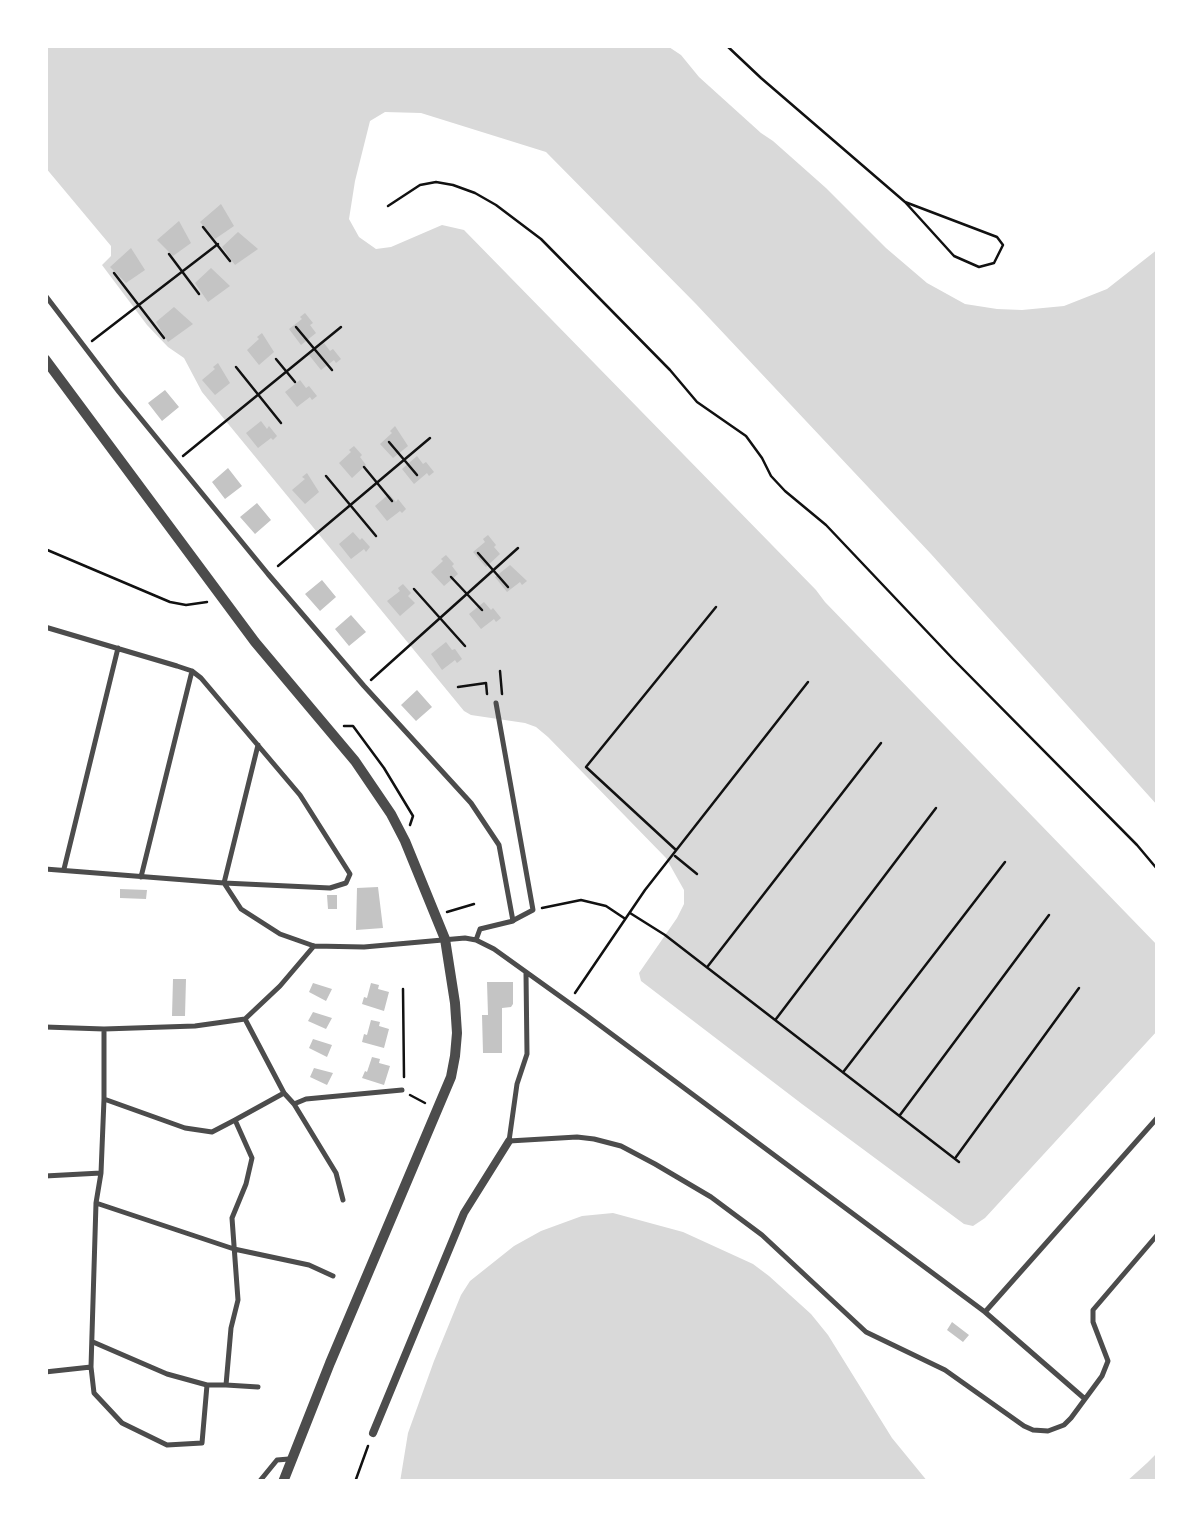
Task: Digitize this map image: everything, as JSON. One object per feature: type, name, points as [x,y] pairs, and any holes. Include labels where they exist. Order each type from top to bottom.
[{"type":"street","points":[[45,359],[255,642],[355,761],[405,841],[445,939],[455,1003],[451,1076],[283,1482]]},
{"type":"street","points":[[373,1433],[464,1213],[510,1141]]},
{"type":"lane","points":[[45,295],[268,574],[471,803],[499,845],[514,921]]},
{"type":"lane","points":[[45,627],[192,671],[201,678],[300,795],[350,874],[346,883],[330,888],[141,878],[45,868]]},
{"type":"lane","points":[[64,870],[118,648]]},
{"type":"lane","points":[[141,878],[192,671]]},
{"type":"lane","points":[[476,940],[480,928],[514,921],[534,910],[496,703]]},
{"type":"lane","points":[[258,745],[224,883],[241,909],[280,934],[314,946],[364,947],[445,939],[476,940],[494,950],[985,1312],[1085,1399]]},
{"type":"lane","points":[[45,1027],[196,1026],[245,1019],[314,946]]},
{"type":"lane","points":[[526,973],[527,1054],[517,1084],[510,1141],[594,1139],[621,1146],[655,1164],[762,1235],[866,1332],[945,1370],[1024,1426],[1042,1431],[1056,1429],[1071,1418],[1106,1371],[1108,1361],[1093,1322],[1093,1310],[1158,1234]]},
{"type":"lane","points":[[245,1019],[284,1092],[336,1173],[343,1200]]},
{"type":"lane","points":[[104,1029],[91,1367],[94,1392],[122,1423],[168,1445],[202,1443],[207,1385]]},
{"type":"lane","points":[[294,1104],[306,1099],[402,1090]]},
{"type":"lane","points":[[104,1099],[184,1128],[212,1132],[284,1092]]},
{"type":"lane","points":[[985,1312],[1158,1117]]},
{"type":"lane","points":[[226,1385],[231,1328],[238,1300],[232,1218],[252,1158],[235,1120]]},
{"type":"lane","points":[[45,1176],[101,1173]]},
{"type":"lane","points":[[96,1203],[234,1249],[310,1265],[333,1276]]},
{"type":"lane","points":[[93,1342],[167,1374],[207,1385],[258,1387]]},
{"type":"lane","points":[[45,1372],[91,1367]]},
{"type":"lane","points":[[258,1482],[277,1460],[292,1459]]},
{"type":"path","points":[[726,45],[904,202],[954,256],[979,267],[994,262],[1003,245],[997,237],[904,202]]},
{"type":"path","points":[[388,206],[420,185],[453,184],[496,205],[541,240],[697,402],[746,436],[778,483],[826,526],[1158,870]]},
{"type":"path","points":[[202,227],[230,261]]},
{"type":"path","points":[[84,347],[218,244]]},
{"type":"path","points":[[169,254],[199,294]]},
{"type":"path","points":[[114,273],[164,338]]},
{"type":"path","points":[[296,327],[332,370]]},
{"type":"path","points":[[176,462],[341,327]]},
{"type":"path","points":[[276,359],[294,382]]},
{"type":"path","points":[[236,367],[282,423]]},
{"type":"path","points":[[268,574],[430,438]]},
{"type":"path","points":[[389,442],[417,475]]},
{"type":"path","points":[[364,467],[392,501]]},
{"type":"path","points":[[326,476],[376,536]]},
{"type":"path","points":[[364,686],[518,548]]},
{"type":"path","points":[[45,549],[170,602],[186,605],[222,596]]},
{"type":"path","points":[[478,553],[508,587]]},
{"type":"path","points":[[451,576],[482,610]]},
{"type":"path","points":[[414,590],[465,646]]},
{"type":"path","points":[[697,874],[586,767],[716,607]]},
{"type":"path","points":[[568,1003],[645,890],[808,682]]},
{"type":"path","points":[[458,688],[486,683]]},
{"type":"path","points":[[327,726],[354,726],[384,768],[413,816],[405,841]]},
{"type":"path","points":[[707,968],[881,744]]},
{"type":"path","points":[[775,1020],[936,808]]},
{"type":"path","points":[[843,1073],[1004,862]]},
{"type":"path","points":[[534,910],[581,900],[606,906],[626,919]]},
{"type":"path","points":[[436,916],[474,904]]},
{"type":"path","points":[[630,913],[665,935],[957,1160],[1079,988]]},
{"type":"path","points":[[899,1116],[1049,915]]},
{"type":"path","points":[[403,989],[402,1090],[436,1110]]},
{"type":"path","points":[[355,1482],[373,1433]]},
{"type":"shaded area","points":[[45,45],[666,45],[826,188],[886,248],[927,283],[965,304],[1022,310],[1064,306],[1107,289],[1158,249],[1158,806],[931,554],[696,304],[546,152],[421,113],[385,112],[370,121],[355,181],[349,219],[359,237],[376,249],[391,247],[442,225],[464,230],[1158,946],[1158,1030],[985,1218],[973,1226],[964,1224],[641,981],[639,973],[684,904],[684,890],[666,858],[536,727],[464,711],[202,392],[184,358],[147,325],[102,265],[111,256],[111,246],[45,167]]},
{"type":"shaded area","points":[[613,1213],[683,1232],[753,1264],[769,1276],[828,1335],[892,1438],[928,1482],[400,1482],[408,1433],[434,1361],[470,1281],[514,1246],[541,1231],[582,1216]]},
{"type":"shaded area","points":[[1158,1452],[1158,1482],[1126,1482],[1147,1463]]},
{"type":"building","points":[[221,204],[234,226],[215,239],[200,222]]},
{"type":"building","points":[[179,221],[191,243],[173,256],[157,240]]},
{"type":"building","points":[[238,232],[258,249],[235,265],[222,247]]},
{"type":"building","points":[[131,248],[145,270],[126,283],[110,267]]},
{"type":"building","points":[[211,268],[230,286],[208,302],[195,283]]},
{"type":"building","points":[[174,307],[193,324],[168,342],[156,322]]},
{"type":"building","points":[[305,313],[316,333],[301,345],[289,329]]},
{"type":"building","points":[[262,333],[274,352],[259,365],[247,350]]},
{"type":"building","points":[[324,343],[341,359],[321,370],[309,355]]},
{"type":"building","points":[[218,363],[230,383],[215,395],[202,380]]},
{"type":"building","points":[[300,380],[317,396],[297,407],[285,392]]},
{"type":"building","points":[[165,390],[179,407],[162,421],[148,403]]},
{"type":"building","points":[[261,421],[277,436],[258,448],[246,433]]},
{"type":"building","points":[[395,426],[408,446],[393,458],[380,444]]},
{"type":"building","points":[[354,446],[366,465],[352,478],[339,463]]},
{"type":"building","points":[[417,456],[434,472],[414,484],[402,469]]},
{"type":"building","points":[[228,468],[242,486],[225,499],[212,482]]},
{"type":"building","points":[[307,473],[319,492],[305,504],[292,490]]},
{"type":"building","points":[[389,494],[406,509],[387,521],[375,506]]},
{"type":"building","points":[[257,503],[271,520],[255,534],[240,517]]},
{"type":"building","points":[[353,532],[370,547],[351,559],[339,544]]},
{"type":"building","points":[[488,535],[500,554],[486,567],[473,552]]},
{"type":"building","points":[[446,555],[458,574],[444,586],[431,572]]},
{"type":"building","points":[[510,565],[527,581],[507,592],[495,577]]},
{"type":"building","points":[[322,580],[336,597],[320,611],[305,594]]},
{"type":"building","points":[[403,584],[415,603],[400,616],[387,601]]},
{"type":"building","points":[[484,602],[501,618],[481,629],[469,614]]},
{"type":"building","points":[[351,615],[366,632],[349,646],[335,629]]},
{"type":"building","points":[[446,642],[462,659],[442,670],[431,654]]},
{"type":"building","points":[[417,690],[432,707],[416,721],[401,705]]},
{"type":"building","points":[[378,887],[383,928],[356,930],[357,888]]},
{"type":"building","points":[[120,889],[147,890],[146,899],[120,898]]},
{"type":"building","points":[[327,895],[337,895],[337,909],[328,909]]},
{"type":"building","points":[[173,979],[186,979],[185,1016],[172,1016]]},
{"type":"building","points":[[487,982],[513,982],[513,1004],[502,1008],[502,1053],[483,1053],[482,1015],[488,1015]]},
{"type":"building","points":[[313,983],[332,989],[326,1001],[309,992]]},
{"type":"building","points":[[371,983],[389,992],[384,1011],[362,1004]]},
{"type":"building","points":[[313,1012],[332,1018],[326,1029],[308,1021]]},
{"type":"building","points":[[371,1020],[389,1029],[384,1048],[362,1042]]},
{"type":"building","points":[[313,1039],[332,1045],[327,1057],[309,1048]]},
{"type":"building","points":[[372,1057],[390,1066],[384,1085],[362,1078]]},
{"type":"building","points":[[314,1068],[333,1073],[327,1085],[310,1077]]},
{"type":"building","points":[[952,1322],[969,1335],[963,1342],[947,1330]]}]
